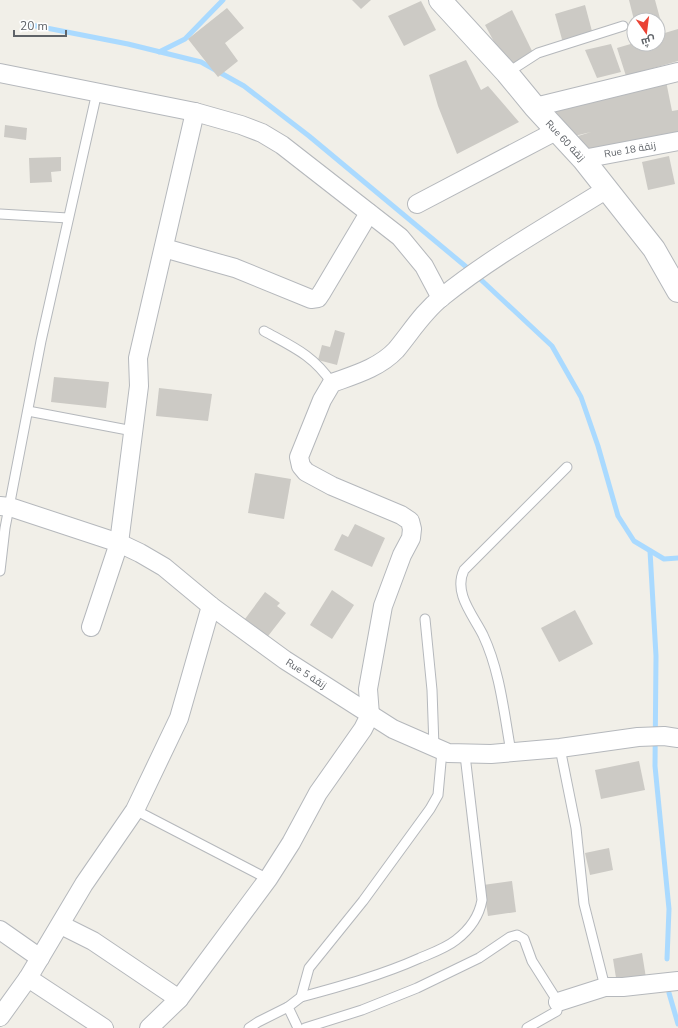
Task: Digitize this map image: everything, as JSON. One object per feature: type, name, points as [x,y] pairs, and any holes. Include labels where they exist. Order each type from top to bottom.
[{"type":"street","name":"Rue 60 زنقة","points":[[440,0],[583,159],[654,249],[678,291]]},
{"type":"street","points":[[535,107],[678,72]]},
{"type":"street","points":[[0,73],[195,112],[241,125],[262,133],[282,145],[400,237],[414,251],[445,295]]},
{"type":"street","points":[[91,627],[119,543],[139,386],[138,358],[195,112]]},
{"type":"street","points":[[417,204],[556,130]]},
{"type":"street","name":"Rue 18 زنقة","points":[[583,159],[678,141]]},
{"type":"street","points":[[149,1028],[179,999],[268,880],[291,843],[318,793],[363,729],[370,714],[368,689],[383,606],[402,555],[411,538],[412,529],[410,521],[401,515],[332,486],[306,472],[301,466],[299,458],[322,400],[332,383],[367,371],[395,351],[418,320],[445,295],[506,251],[608,190]]},
{"type":"street","points":[[164,248],[234,268],[311,299],[318,298],[369,213]]},
{"type":"street","name":"Rue 5 زنقة","points":[[5,507],[119,543],[140,553],[164,568],[211,606],[285,660],[394,729],[438,749],[465,755],[560,748],[638,737],[671,737]]},
{"type":"street","points":[[0,1017],[28,978],[61,925],[84,884],[135,810],[179,718],[211,606]]},
{"type":"street","points":[[61,925],[93,941],[179,999]]},
{"type":"street","points":[[0,930],[40,958]]},
{"type":"street","points":[[28,978],[104,1028]]},
{"type":"street","points":[[558,1002],[605,987],[623,988],[678,981]]},
{"type":"lane","points":[[507,73],[538,53],[623,26]]},
{"type":"lane","points":[[0,571],[4,536],[5,507],[28,412],[41,341],[97,92]]},
{"type":"lane","points":[[0,214],[68,218]]},
{"type":"lane","points":[[264,331],[307,354],[323,370],[332,383]]},
{"type":"lane","points":[[28,412],[133,431]]},
{"type":"lane","points":[[511,752],[500,688],[483,636],[461,592],[461,578],[464,570],[567,467]]},
{"type":"lane","points":[[302,997],[309,968],[363,901],[430,809],[438,795],[438,749],[425,619]]},
{"type":"lane","points":[[560,748],[576,828],[584,904],[605,987]]},
{"type":"lane","points":[[250,1028],[258,1022],[288,1007],[302,997],[352,984],[432,953],[455,940],[476,918],[480,910],[482,900],[465,755]]},
{"type":"lane","points":[[135,810],[268,880]]},
{"type":"lane","points":[[305,1028],[362,1010],[417,988],[479,958],[510,937],[517,935],[524,940],[532,961],[558,1002],[557,1011],[527,1028]]},
{"type":"lane","points":[[288,1007],[298,1028]]},
{"type":"building","points":[[352,0],[371,0],[361,9]]},
{"type":"building","points":[[629,0],[655,0],[658,12],[632,12]]},
{"type":"building","points":[[421,1],[436,30],[404,46],[388,16]]},
{"type":"building","points":[[585,5],[593,35],[563,43],[555,14]]},
{"type":"building","points":[[227,8],[244,28],[225,43],[238,61],[218,77],[188,39]]},
{"type":"building","points":[[512,10],[533,53],[507,66],[485,25]]},
{"type":"building","points":[[678,29],[678,61],[626,76],[617,48],[626,45],[626,52],[666,52],[666,33]]},
{"type":"building","points":[[611,44],[621,72],[597,78],[585,50]]},
{"type":"building","points":[[466,60],[481,90],[488,86],[519,122],[457,154],[438,106],[429,75]]},
{"type":"building","points":[[666,81],[672,111],[678,110],[678,137],[590,151],[578,136],[591,132],[566,138],[550,112],[591,103]]},
{"type":"building","points":[[5,125],[27,128],[26,140],[4,137]]},
{"type":"building","points":[[669,156],[675,184],[648,190],[642,162]]},
{"type":"building","points":[[61,157],[61,171],[51,172],[52,182],[30,183],[29,158]]},
{"type":"building","points":[[335,330],[345,333],[337,365],[318,360],[322,345],[330,347]]},
{"type":"building","points":[[54,377],[109,382],[106,408],[51,402]]},
{"type":"building","points":[[159,388],[212,394],[208,421],[156,416]]},
{"type":"building","points":[[255,473],[291,479],[284,519],[248,513]]},
{"type":"building","points":[[355,524],[385,538],[372,567],[334,550],[342,534],[348,537]]},
{"type":"building","points":[[332,590],[354,605],[332,639],[310,625]]},
{"type":"building","points":[[265,592],[280,603],[277,606],[286,613],[265,640],[242,623]]},
{"type":"building","points":[[575,610],[593,644],[559,662],[541,628]]},
{"type":"building","points":[[639,761],[645,790],[601,799],[595,770]]},
{"type":"building","points":[[609,848],[613,870],[590,875],[585,853]]},
{"type":"building","points":[[512,881],[516,912],[488,916],[483,885]]},
{"type":"building","points":[[642,953],[646,978],[617,984],[613,959]]},
{"type":"waterway","points":[[159,52],[185,39],[223,0]]},
{"type":"waterway","points":[[26,24],[128,44],[201,62],[244,86],[309,136],[470,270]]},
{"type":"waterway","points":[[477,276],[552,346],[581,397],[598,446],[618,516],[634,541],[664,559],[678,558]]},
{"type":"waterway","points":[[650,551],[656,656],[655,766],[669,909],[667,959]]},
{"type":"waterway","points":[[669,993],[678,1024]]}]
